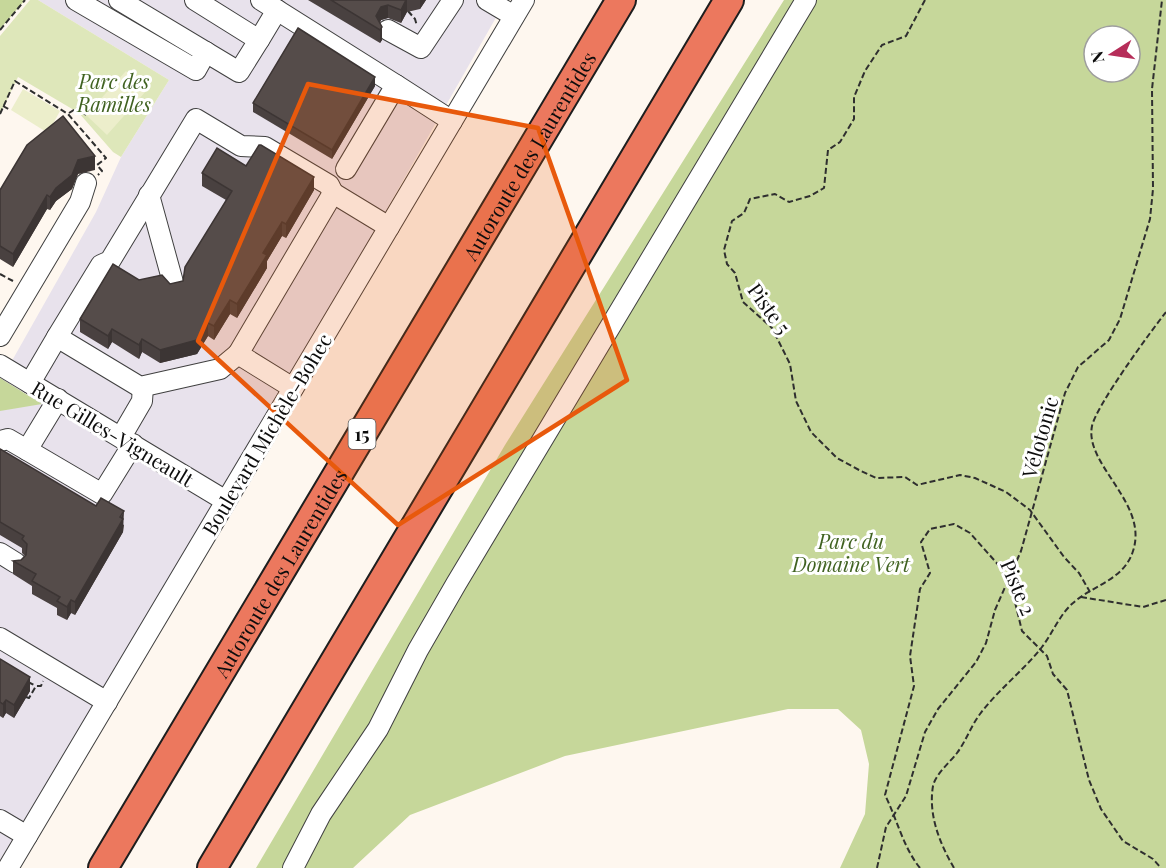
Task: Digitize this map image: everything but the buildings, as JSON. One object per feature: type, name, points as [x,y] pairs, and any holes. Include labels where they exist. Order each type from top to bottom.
[{"type":"highway","name":"Autoroute des Laurentides","points":[[103,868],[621,0]]},
{"type":"highway","points":[[212,868],[729,0]]},
{"type":"street","points":[[76,0],[196,70],[206,52]]},
{"type":"street","points":[[119,0],[239,72],[259,40],[269,5],[452,121]]},
{"type":"street","points":[[195,0],[259,40]]},
{"type":"street","points":[[388,30],[421,48],[453,0]]},
{"type":"street","points":[[487,0],[519,8]]},
{"type":"street","points":[[293,868],[321,814],[378,729],[418,650],[456,584],[806,0]]},
{"type":"street","name":"Boulevard Michèle-Bohec","points":[[8,868],[519,8]]},
{"type":"street","points":[[346,169],[396,85]]},
{"type":"street","points":[[30,382],[101,265],[110,261],[196,119],[241,146],[266,147],[329,185],[333,193],[389,227]]},
{"type":"street","points":[[0,336],[93,178]]},
{"type":"street","points":[[57,337],[133,385],[143,387],[220,369],[238,354],[333,193]]},
{"type":"street","points":[[150,195],[174,286]]},
{"type":"street","points":[[238,354],[293,388]]},
{"type":"street","name":"Rue Gilles-Vigneault","points":[[0,365],[226,501]]},
{"type":"street","points":[[0,441],[8,439],[102,494],[127,441],[142,401],[143,387]]},
{"type":"street","points":[[27,450],[58,399]]},
{"type":"street","points":[[0,638],[107,702]]},
{"type":"street","points":[[0,820],[27,836]]},
{"type":"path","points":[[0,30],[25,0]]},
{"type":"path","name":"Piste 5","points":[[925,0],[906,36],[882,45],[865,71],[854,97],[854,119],[840,142],[828,150],[824,188],[810,196],[789,202],[775,194],[750,199],[744,213],[732,221],[724,249],[743,302],[772,328],[790,364],[796,401],[811,432],[837,458],[876,477],[905,477],[917,485],[960,475],[975,478],[1006,492],[1032,513],[1079,573],[1090,592]]},
{"type":"path","name":"Vélotonic","points":[[877,868],[886,827],[906,796],[925,732],[938,709],[976,662],[986,643],[995,610],[1021,551],[1065,393],[1078,367],[1109,340],[1114,329],[1150,219],[1153,189],[1152,88],[1162,0]]},
{"type":"path","points":[[408,11],[415,19],[416,25]]},
{"type":"path","points":[[0,114],[15,81],[68,114],[106,158],[97,165],[102,171],[93,178]]},
{"type":"path","points":[[3,106],[10,110]]},
{"type":"path","points":[[68,114],[77,108],[86,115]]},
{"type":"path","points":[[0,274],[12,280]]},
{"type":"path","points":[[954,868],[940,843],[933,812],[933,784],[960,748],[980,715],[1012,676],[1040,650],[1072,604],[1118,575],[1131,558],[1136,543],[1136,527],[1131,512],[1093,446],[1092,426],[1106,398],[1166,312]]},
{"type":"path","name":"Piste 2","points":[[920,868],[909,855],[895,814],[885,795],[914,686],[910,656],[920,590],[930,573],[921,542],[930,530],[954,524],[970,533],[986,548],[1002,569],[1022,631],[1047,656],[1053,674],[1067,690],[1089,780],[1101,808],[1123,841],[1153,859],[1161,868]]},
{"type":"path","points":[[1081,597],[1143,607],[1166,600]]},
{"type":"path","points":[[26,698],[29,698],[36,686],[27,681]]},
{"type":"highlighted area","points":[[308,84],[538,128],[627,380],[398,525],[198,341]]},
{"type":"shaded area","points":[[38,0],[506,0],[222,498],[0,860],[0,382],[96,212],[121,157],[169,80]]},
{"type":"green space","points":[[0,0],[25,0],[0,29]]},
{"type":"green space","name":"Parc des Ramilles","points":[[30,0],[38,0],[169,80],[121,157],[113,152],[79,113],[18,77],[0,114],[0,36]]},
{"type":"green space","name":"Parc du Domaine Vert","points":[[784,0],[1166,0],[1166,868],[840,868],[865,814],[869,764],[861,730],[838,709],[788,709],[565,756],[410,815],[353,868],[256,868],[505,445]]},
{"type":"green space","points":[[126,71],[147,90],[107,135],[86,115]]},
{"type":"green space","points":[[23,89],[60,111],[48,133],[11,110]]},
{"type":"green space","points":[[0,378],[42,404],[0,411]]}]
